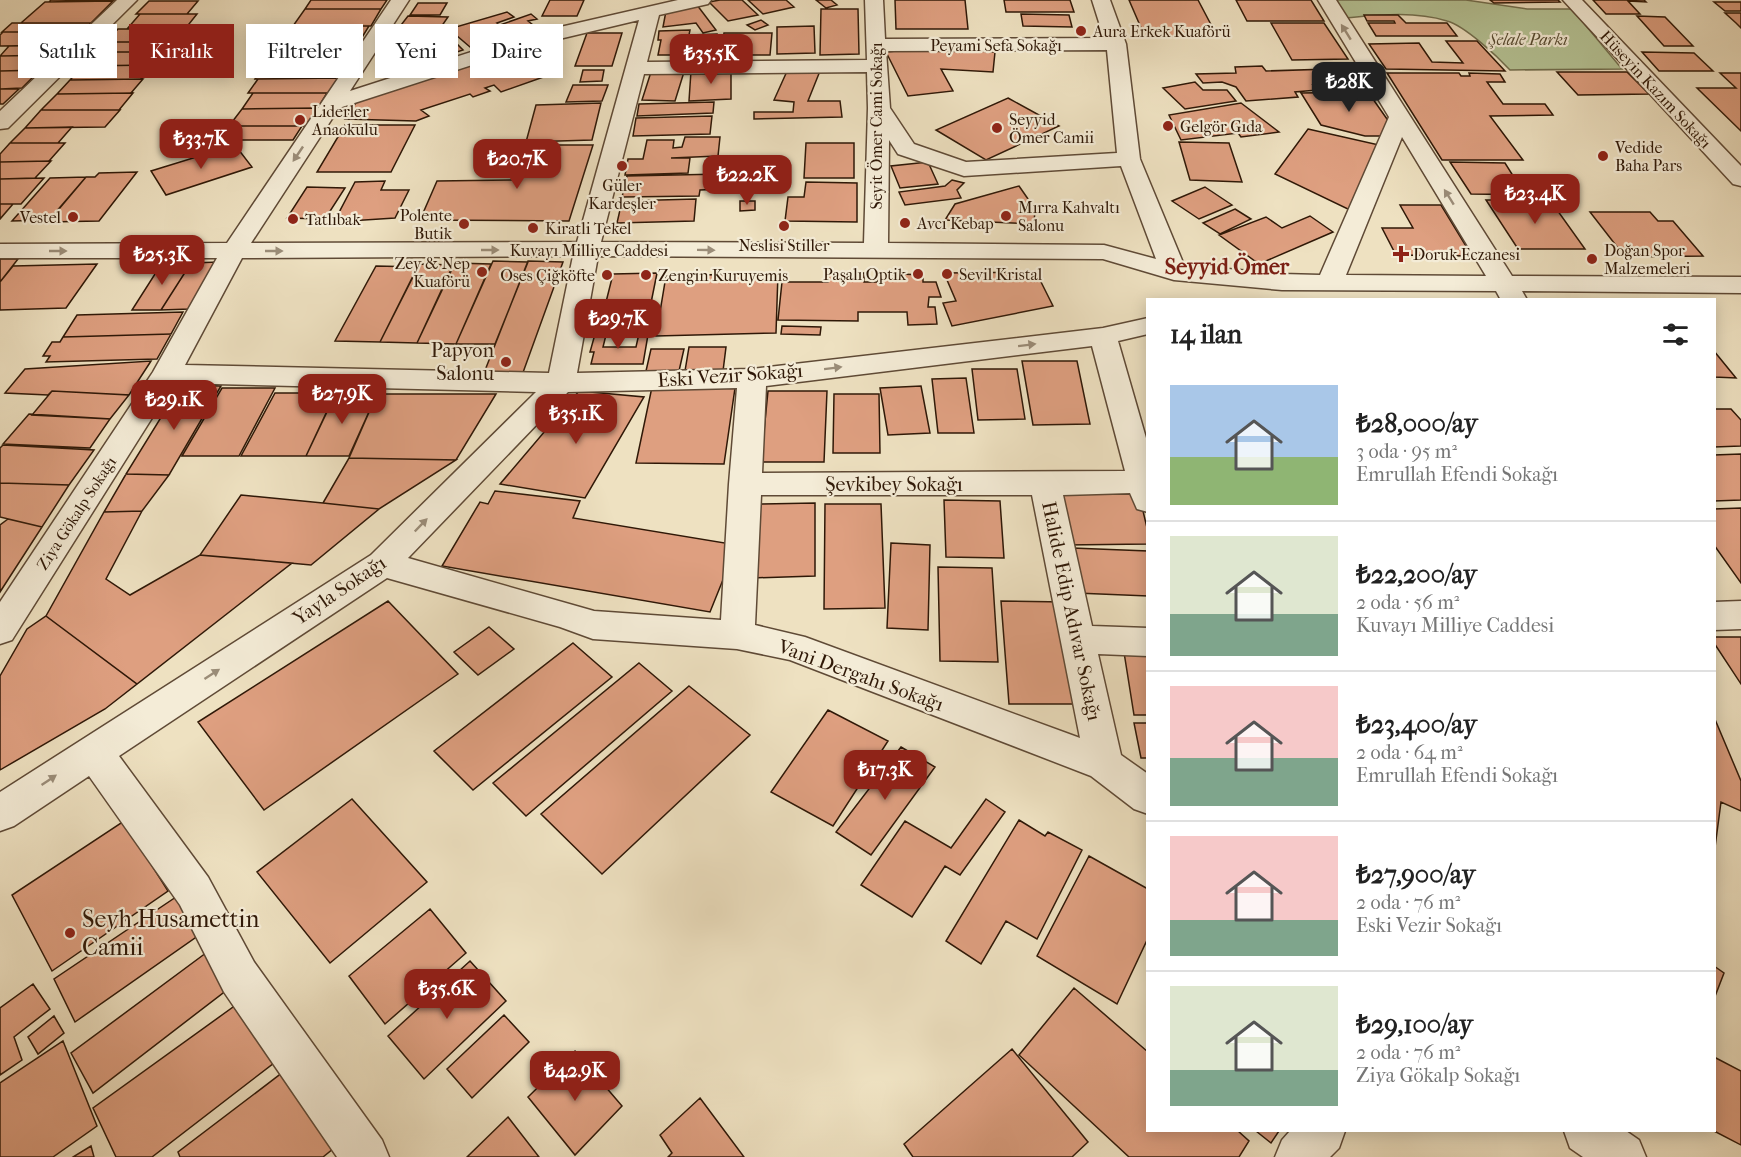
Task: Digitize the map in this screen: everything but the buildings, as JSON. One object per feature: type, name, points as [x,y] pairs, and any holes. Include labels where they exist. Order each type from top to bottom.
[{"type":"street","points":[[0,123],[129,0]]},
{"type":"street","name":"Ziya Gökalp Sokağı","points":[[0,630],[166,374],[233,252],[400,0]]},
{"type":"street","points":[[331,104],[528,40],[702,0]]},
{"type":"street","name":"Seyit Ömer Cami Sokağı","points":[[874,0],[879,108],[876,252]]},
{"type":"street","points":[[1101,0],[1116,44],[1129,159],[1174,272],[1212,298]]},
{"type":"street","points":[[1327,0],[1509,292]]},
{"type":"street","name":"Hüseyin Kazım Sokağı","points":[[1572,0],[1741,178]]},
{"type":"street","points":[[561,383],[587,249],[651,11]]},
{"type":"street","name":"Peyami Sefa Sokağı","points":[[634,68],[1116,44]]},
{"type":"street","points":[[879,108],[906,149],[964,169],[1129,159]]},
{"type":"street","points":[[1330,282],[1399,118]]},
{"type":"street","name":"Kuvayı Milliye Caddesi","points":[[0,251],[587,249],[1104,252],[1174,272]]},
{"type":"street","points":[[1174,272],[1234,278],[1509,292],[1741,285]]},
{"type":"street","name":"Eski Vezir Sokağı","points":[[166,374],[561,383],[752,378],[1103,336],[1146,326]]},
{"type":"street","points":[[1103,336],[1145,491]]},
{"type":"street","points":[[737,635],[744,483],[752,378]]},
{"type":"street","name":"Yayla Sokağı","points":[[0,813],[383,564],[561,383]]},
{"type":"street","name":"Şevkibey Sokağı","points":[[744,483],[1045,484]]},
{"type":"street","name":"Halide Edip Adıvar Sokağı","points":[[1104,764],[1045,484],[1145,491]]},
{"type":"street","name":"Vani Dergahı Sokağı","points":[[383,564],[566,615],[593,625],[737,635],[793,647],[1104,764],[1146,796]]},
{"type":"street","points":[[1716,616],[1741,615]]},
{"type":"street","points":[[1077,639],[1146,642]]},
{"type":"street","points":[[93,751],[194,891],[239,977],[365,1157]]},
{"type":"street","points":[[1299,1157],[1321,1132]]},
{"type":"street","points":[[1588,1132],[1622,1157]]},
{"type":"green space","name":"Şelale Parkı","points":[[1334,0],[1466,0],[1527,9],[1572,9],[1622,69],[1510,70],[1471,35],[1447,21],[1409,15],[1345,18]]},
{"type":"place","name":"Aura Erkek Kuaförü","points":[[1081,31]]},
{"type":"place","name":"Liderler Anaokulu","points":[[300,120]]},
{"type":"place","name":"Gelgör Gıda","points":[[1168,126]]},
{"type":"place","name":"Seyyid Ömer Camii","points":[[997,128]]},
{"type":"place","name":"Vedide Baha Pars","points":[[1603,156]]},
{"type":"place","name":"Güler Kardeşler","points":[[622,166]]},
{"type":"place","name":"Mırra Kahvaltı Salonu","points":[[1006,216]]},
{"type":"place","name":"Vestel","points":[[73,217]]},
{"type":"place","name":"Tatlıbak","points":[[293,219]]},
{"type":"place","name":"Avcı Kebap","points":[[905,223]]},
{"type":"place","name":"Polente Butik","points":[[464,224]]},
{"type":"place","name":"Neslisi Stiller","points":[[784,226]]},
{"type":"place","name":"Kiratli Tekel","points":[[533,228]]},
{"type":"place","name":"Doruk Eczanesi","points":[[1401,254]]},
{"type":"place","name":"Doğan Spor Malzemeleri","points":[[1592,259]]},
{"type":"place","name":"Zey & Nep Kuaförü","points":[[482,272]]},
{"type":"place","name":"Paşalı Optik","points":[[918,274]]},
{"type":"place","name":"Sevil Kristal","points":[[947,274]]},
{"type":"place","name":"Oses Çiğköfte","points":[[607,275]]},
{"type":"place","name":"Zengin Kuruyemis","points":[[646,275]]},
{"type":"place","name":"Papyon Salonu","points":[[506,362]]},
{"type":"place","name":"Seyh Husamettin Camii","points":[[70,933]]},
{"type":"district","name":"Seyyid Ömer","points":[[1227,266]]}]
